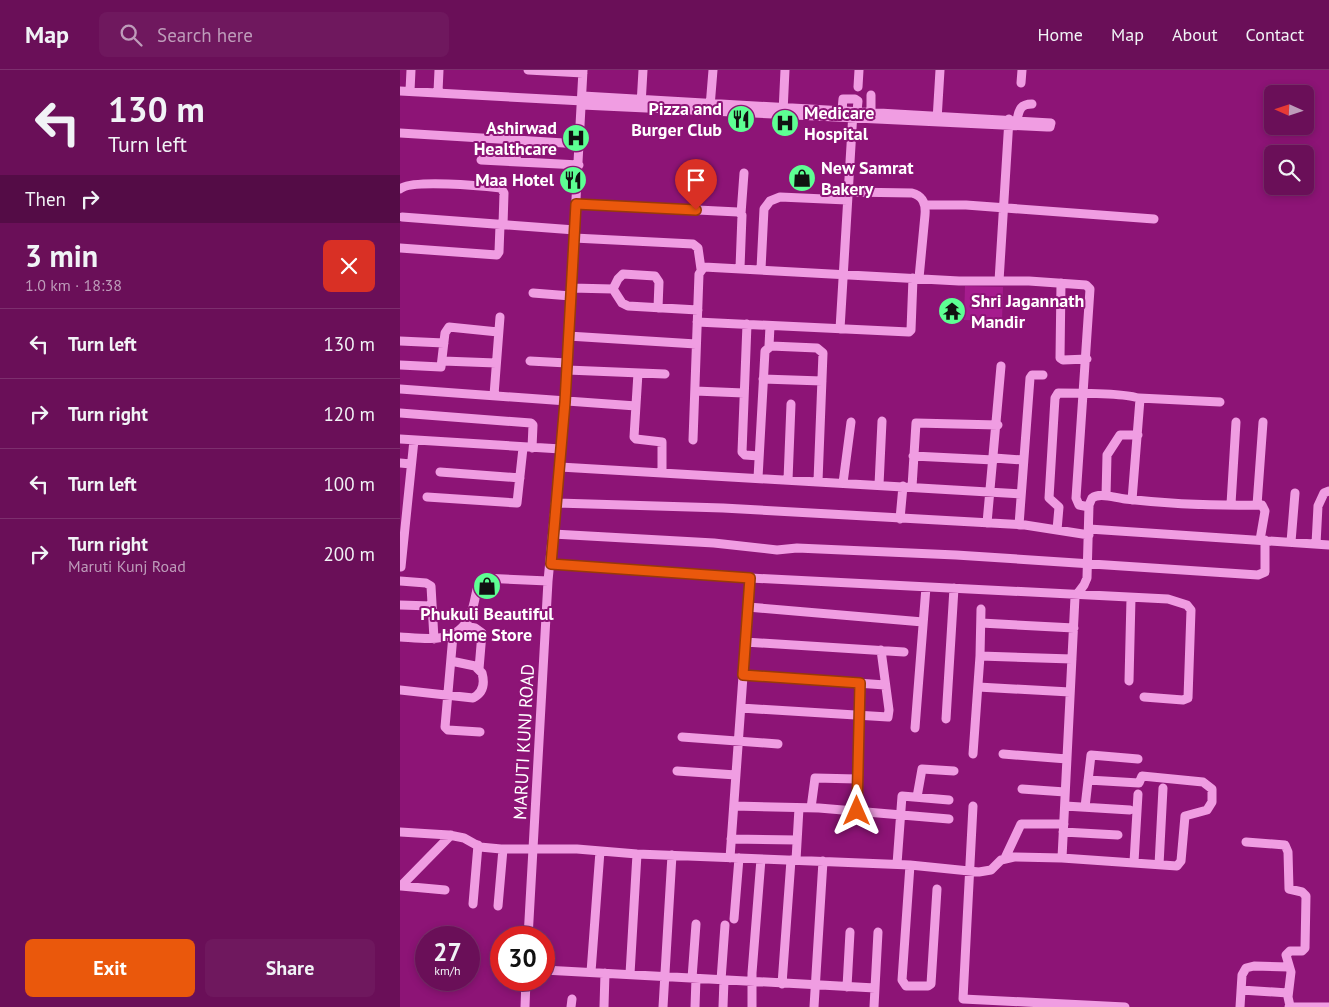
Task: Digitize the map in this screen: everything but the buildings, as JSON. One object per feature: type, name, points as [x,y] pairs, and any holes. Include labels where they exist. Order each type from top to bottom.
[{"type":"street","points":[[410,91],[412,70]]},
{"type":"street","points":[[438,70],[438,92]]},
{"type":"street","points":[[528,70],[583,72]]},
{"type":"street","points":[[641,103],[643,70]]},
{"type":"street","points":[[710,106],[713,70]]},
{"type":"street","points":[[783,110],[785,70]]},
{"type":"street","points":[[858,87],[859,70]]},
{"type":"street","points":[[937,118],[940,70]]},
{"type":"street","points":[[1022,70],[1022,83]]},
{"type":"street","name":"MARUTI KUNJ ROAD","points":[[529,926],[548,581],[557,503],[565,402],[583,72]]},
{"type":"street","points":[[400,91],[1012,121],[1050,126],[1050,122],[1012,121]]},
{"type":"street","points":[[870,112],[871,95]]},
{"type":"street","points":[[999,281],[1012,121],[1022,106],[1032,101],[1031,120]]},
{"type":"street","points":[[783,110],[842,110],[854,113],[870,112],[937,118]]},
{"type":"street","points":[[840,329],[854,113]]},
{"type":"street","points":[[400,134],[580,144]]},
{"type":"street","points":[[516,162],[518,140]]},
{"type":"street","points":[[480,160],[579,165]]},
{"type":"street","points":[[740,268],[744,173]]},
{"type":"street","points":[[400,189],[404,186],[438,185],[500,188],[504,194],[499,252],[497,255],[400,248]]},
{"type":"street","points":[[697,322],[910,332],[925,205],[921,198],[912,194],[780,197],[770,201],[764,209],[760,269]]},
{"type":"street","points":[[576,204],[734,211],[741,214]]},
{"type":"street","points":[[925,205],[1004,208],[1154,219]]},
{"type":"street","points":[[402,217],[502,225],[574,234],[695,245],[701,269],[697,322],[693,440]]},
{"type":"street","points":[[701,269],[707,267],[740,268],[916,278],[1061,283],[1090,288],[1087,360],[1076,498],[1079,505],[1089,507]]},
{"type":"street","points":[[613,289],[623,274],[655,276],[659,282],[658,308]]},
{"type":"street","points":[[1061,283],[1059,356],[1063,360],[1087,360]]},
{"type":"street","points":[[613,289],[624,305],[698,310]]},
{"type":"street","points":[[533,293],[613,289]]},
{"type":"street","points":[[494,396],[500,317]]},
{"type":"street","points":[[747,324],[742,452],[746,455],[759,456]]},
{"type":"street","points":[[758,478],[765,350],[769,346],[770,326]]},
{"type":"street","points":[[400,365],[439,368],[443,361],[445,333],[449,327],[498,332]]},
{"type":"street","points":[[568,336],[696,344]]},
{"type":"street","points":[[400,341],[444,344]]},
{"type":"street","points":[[769,346],[821,349],[823,354],[818,481]]},
{"type":"street","points":[[443,361],[496,363]]},
{"type":"street","points":[[530,361],[567,367],[665,374]]},
{"type":"street","points":[[987,523],[998,425],[1002,366]]},
{"type":"street","points":[[638,373],[634,438],[662,442],[662,471]]},
{"type":"street","points":[[1019,525],[1030,378],[1034,375],[1043,375]]},
{"type":"street","points":[[763,379],[822,381]]},
{"type":"street","points":[[400,389],[636,406]]},
{"type":"street","points":[[695,391],[744,393]]},
{"type":"street","points":[[1058,530],[1059,507],[1049,498],[1056,396],[1060,393],[1105,394],[1139,398],[1220,402]]},
{"type":"street","points":[[1132,500],[1138,435],[1139,398]]},
{"type":"street","points":[[788,480],[791,404]]},
{"type":"street","points":[[400,412],[531,423],[533,425],[520,478],[518,501],[515,503],[427,496]]},
{"type":"street","points":[[879,485],[882,421]]},
{"type":"street","points":[[843,483],[851,422]]},
{"type":"street","points":[[900,519],[913,456],[914,427],[918,422],[998,425]]},
{"type":"street","points":[[1230,504],[1236,422]]},
{"type":"street","points":[[1257,505],[1264,422]]},
{"type":"street","points":[[1106,496],[1106,458],[1109,449],[1120,435],[1138,435]]},
{"type":"street","points":[[400,439],[561,449]]},
{"type":"street","points":[[401,561],[404,487],[411,464],[414,440]]},
{"type":"street","points":[[913,456],[1023,460]]},
{"type":"street","points":[[400,463],[411,464]]},
{"type":"street","points":[[560,467],[662,471],[1021,494]]},
{"type":"street","points":[[440,472],[520,478]]},
{"type":"street","points":[[1316,544],[1320,499],[1324,492],[1329,491]]},
{"type":"street","points":[[1291,542],[1295,493]]},
{"type":"street","points":[[554,534],[714,543],[777,550],[797,548],[1088,563],[1261,575],[1265,572],[1263,540],[1265,510],[1263,506],[1132,500],[1106,496],[1093,497],[1089,507],[1088,563],[1084,585],[1076,594],[1062,858]]},
{"type":"street","points":[[557,503],[724,508],[1019,525],[1089,532],[1329,545]]},
{"type":"street","points":[[551,564],[750,578],[1175,600],[1187,605],[1191,610],[1188,698],[1183,700],[1144,697]]},
{"type":"street","points":[[400,637],[434,639],[453,635],[464,626],[472,614],[479,583],[482,578],[548,581]]},
{"type":"street","points":[[734,919],[734,858],[731,839],[750,578]]},
{"type":"street","points":[[400,582],[430,585],[434,639]]},
{"type":"street","points":[[915,728],[926,587]]},
{"type":"street","points":[[946,719],[954,588]]},
{"type":"street","points":[[1129,681],[1131,598]]},
{"type":"street","points":[[400,604],[432,606]]},
{"type":"street","points":[[748,607],[923,622]]},
{"type":"street","points":[[973,754],[980,656],[981,609]]},
{"type":"street","points":[[981,623],[1074,628]]},
{"type":"street","points":[[464,626],[475,628],[482,633],[479,669]]},
{"type":"street","points":[[453,635],[447,730],[480,732]]},
{"type":"street","points":[[745,642],[904,652]]},
{"type":"street","points":[[741,708],[889,716],[881,650]]},
{"type":"street","points":[[980,656],[1072,659]]},
{"type":"street","points":[[400,690],[473,698],[478,696],[483,686],[482,673],[479,669],[475,666],[451,661]]},
{"type":"street","points":[[743,675],[885,685]]},
{"type":"street","points":[[857,811],[860,683]]},
{"type":"street","points":[[978,687],[1070,692]]},
{"type":"street","points":[[682,737],[778,744]]},
{"type":"street","points":[[1003,754],[1067,759]]},
{"type":"street","points":[[1085,807],[1091,755],[1138,758]]},
{"type":"street","points":[[917,797],[922,769],[954,771]]},
{"type":"street","points":[[677,771],[736,775]]},
{"type":"street","points":[[1005,858],[1062,858],[1159,865],[1180,864],[1185,816],[1207,810],[1212,802],[1212,789],[1203,782],[1142,776],[1139,783],[1088,780]]},
{"type":"street","points":[[812,808],[815,778],[857,779]]},
{"type":"street","points":[[1159,865],[1163,788]]},
{"type":"street","points":[[1022,789],[1065,792]]},
{"type":"street","points":[[1134,862],[1138,794]]},
{"type":"street","points":[[896,864],[902,796],[949,800]]},
{"type":"street","points":[[734,806],[812,808],[949,819]]},
{"type":"street","points":[[973,806],[963,999],[1125,1007]]},
{"type":"street","points":[[1065,806],[1130,810]]},
{"type":"street","points":[[782,984],[799,808]]},
{"type":"street","points":[[400,832],[451,835],[464,838],[478,845],[503,850],[534,848],[896,864],[987,872],[1005,858],[1021,824],[1118,834]]},
{"type":"street","points":[[444,890],[401,886],[451,835]]},
{"type":"street","points":[[731,839],[797,840]]},
{"type":"street","points":[[1246,842],[1285,845],[1288,852],[1289,888],[1302,892],[1306,896],[1305,948],[1302,951],[1288,952],[1286,959],[1291,972],[1288,993],[1290,1007],[1328,1007]]},
{"type":"street","points":[[473,904],[478,845]]},
{"type":"street","points":[[498,906],[503,850]]},
{"type":"street","points":[[591,972],[600,851]]},
{"type":"street","points":[[630,974],[637,854]]},
{"type":"street","points":[[663,1007],[672,855]]},
{"type":"street","points":[[752,1007],[752,982],[761,859]]},
{"type":"street","points":[[814,1007],[823,862]]},
{"type":"street","points":[[910,865],[902,980],[906,986],[928,986],[932,982],[937,888]]},
{"type":"street","points":[[695,1007],[696,924]]},
{"type":"street","points":[[723,1007],[725,924]]},
{"type":"street","points":[[847,987],[850,932]]},
{"type":"street","points":[[874,1007],[878,932]]},
{"type":"street","points":[[1240,1007],[1241,990],[1246,968],[1254,966],[1289,967]]},
{"type":"street","points":[[555,970],[875,988]]},
{"type":"street","points":[[604,1007],[606,973]]},
{"type":"street","points":[[1241,990],[1288,993]]},
{"type":"street","points":[[525,1007],[526,991]]},
{"type":"shaded area","points":[[965,286],[1003,287],[1002,321],[964,320]]},
{"type":"place","name":"Pizza and Burger Club","points":[[741,119]]},
{"type":"place","name":"Medicare Hospital","points":[[785,123]]},
{"type":"place","name":"Ashirwad Healthcare","points":[[576,138]]},
{"type":"place","name":"New Samrat Bakery","points":[[802,178]]},
{"type":"place","name":"Maa Hotel","points":[[573,180]]},
{"type":"place","name":"Shri Jagannath Mandir","points":[[952,311]]},
{"type":"place","name":"Phukuli Beautiful Home Store","points":[[487,586]]},
{"type":"route","points":[[696,210],[576,204],[565,402],[551,564],[750,578],[743,675],[860,683],[857,733],[857,811]]}]
